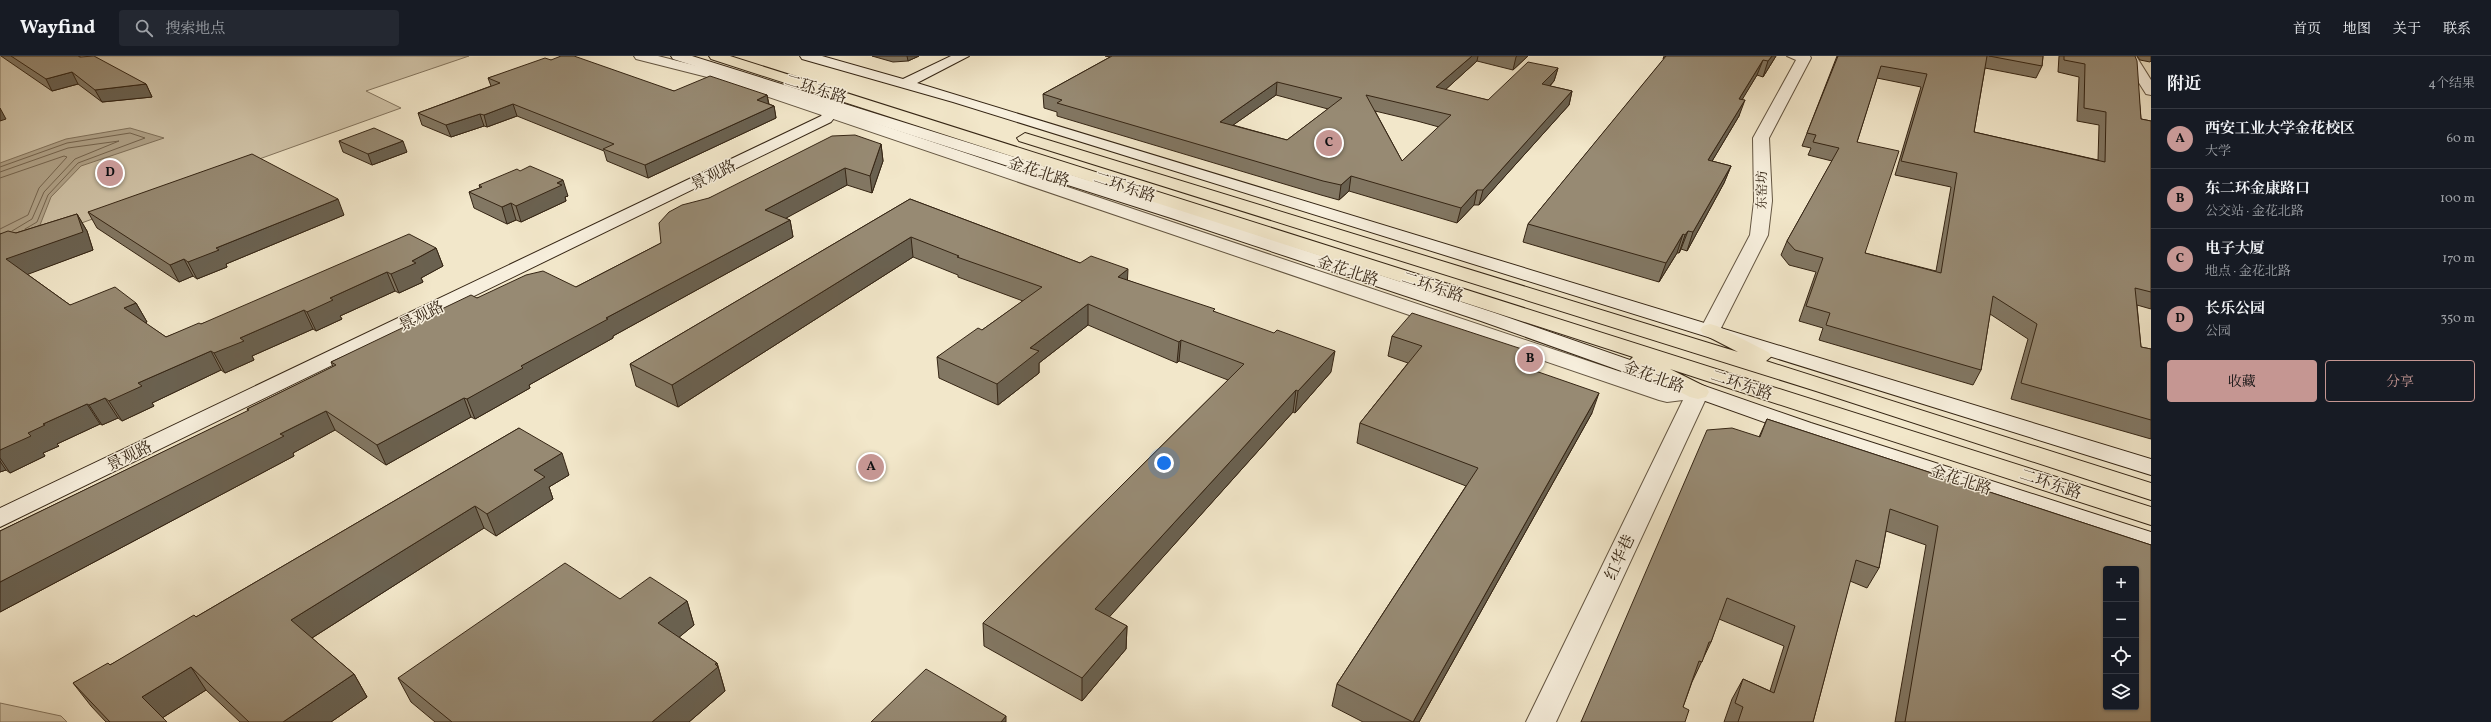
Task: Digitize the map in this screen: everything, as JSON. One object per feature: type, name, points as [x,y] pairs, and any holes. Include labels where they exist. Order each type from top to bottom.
[{"type":"highway","name":"二环东路","points":[[716,56],[1582,334],[1834,413],[2151,516]]},
{"type":"highway","name":"二环东路","points":[[756,56],[1824,386],[2151,492]]},
{"type":"highway","points":[[1710,330],[1824,386]]},
{"type":"highway","points":[[1582,334],[1698,392]]},
{"type":"street","points":[[641,56],[724,77],[833,109]]},
{"type":"street","points":[[678,56],[1667,395],[1698,392]]},
{"type":"street","points":[[807,56],[905,83],[2151,467]]},
{"type":"street","points":[[905,83],[962,56]]},
{"type":"street","name":"东窑坊","points":[[1710,330],[1759,235],[1763,201],[1762,138],[1804,58],[1794,56]]},
{"type":"street","points":[[2129,56],[2151,91]]},
{"type":"street","name":"景观路","points":[[0,518],[826,119],[833,109]]},
{"type":"street","name":"金花北路","points":[[1698,392],[1803,428],[2151,540]]},
{"type":"street","name":"红华巷","points":[[1541,722],[1698,392]]},
{"type":"shaded area","points":[[0,56],[469,56],[366,91],[401,108],[37,239],[0,248]]},
{"type":"shaded area","points":[[0,703],[61,716],[67,722],[0,722]]},
{"type":"water","points":[[130,128],[164,138],[81,166],[51,197],[40,225],[10,243],[0,244],[0,163],[66,139]]},
{"type":"building","points":[[11,56],[94,56],[146,84],[95,90],[72,72],[46,79]]},
{"type":"building","points":[[561,56],[574,56],[674,91],[710,76],[767,95],[757,100],[774,106],[645,165],[603,149],[614,144],[513,104],[484,115],[480,114],[446,125],[418,113],[500,83],[488,78],[545,58],[551,60]]},
{"type":"building","points":[[1112,56],[1472,56],[1436,87],[1488,100],[1528,62],[1558,68],[1542,84],[1572,91],[1483,190],[1477,190],[1461,208],[1351,176],[1341,185],[1323,181],[1057,103],[1062,100],[1043,94]],"holes":[[[1277,82],[1342,98],[1287,140],[1220,122]],[[1366,95],[1451,115],[1402,161]]]},
{"type":"building","points":[[1666,56],[1772,56],[1768,61],[1763,60],[1739,99],[1745,100],[1708,160],[1731,166],[1693,232],[1688,231],[1685,235],[1683,234],[1666,263],[1528,224]]},
{"type":"building","points":[[1838,56],[1987,56],[1974,132],[2105,162],[2106,112],[2084,108],[2085,64],[2064,60],[2064,56],[2135,56],[2137,61],[2141,119],[2151,121],[2151,292],[2135,288],[2141,347],[2151,349],[2151,420],[2021,383],[2037,324],[1993,296],[1981,370],[1826,325],[1830,313],[1806,306],[1823,258],[1795,250],[1787,241],[1839,148],[1813,142],[1816,135],[1807,133]],"holes":[[[1881,66],[1927,74],[1901,161],[1957,173],[1941,273],[1865,253],[1899,151],[1857,142]]]},
{"type":"building","points":[[1989,56],[2043,56],[2042,66]]},
{"type":"building","points":[[374,128],[403,141],[368,154],[339,141]]},
{"type":"building","points":[[855,135],[881,144],[870,176],[845,168],[765,210],[790,220],[606,318],[608,319],[521,366],[523,368],[467,399],[464,398],[377,445],[326,411],[280,434],[284,436],[0,582],[0,531],[249,410],[247,409],[336,365],[331,362],[471,295],[477,298],[526,275],[543,271],[576,287],[661,243],[659,223],[669,212],[682,205],[709,198],[832,136]]},
{"type":"building","points":[[252,154],[338,199],[216,248],[219,250],[188,262],[184,259],[170,265],[88,212]]},
{"type":"building","points":[[530,166],[563,180],[557,183],[562,185],[516,206],[511,203],[502,207],[469,192],[482,187],[479,185],[517,169],[520,171]]},
{"type":"building","points":[[910,199],[1080,263],[1091,256],[1128,269],[1118,277],[1215,309],[1213,311],[1274,333],[1277,330],[1335,351],[1298,391],[1296,390],[1095,609],[1127,626],[1082,678],[983,623],[1244,364],[1181,340],[1179,342],[1088,304],[1030,348],[1039,351],[997,384],[937,357],[978,328],[982,330],[1042,287],[957,257],[959,256],[911,237],[672,385],[630,364]]},
{"type":"building","points":[[77,214],[83,232],[6,259],[70,305],[115,287],[136,303],[124,308],[166,337],[199,323],[201,324],[409,234],[436,248],[412,261],[416,263],[391,274],[387,272],[330,298],[333,300],[307,312],[304,310],[240,338],[244,341],[214,353],[211,351],[138,383],[142,386],[109,401],[105,398],[89,405],[87,404],[43,424],[45,425],[28,433],[31,436],[0,450],[0,234],[8,231],[16,233]]},
{"type":"building","points":[[1412,313],[1534,353],[1524,367],[1599,393],[1413,722],[1337,684],[1478,468],[1360,423],[1422,346],[1392,336]]},
{"type":"building","points":[[1767,419],[2151,545],[2151,722],[1905,722],[1938,526],[1890,509],[1879,568],[1856,560],[1813,722],[1738,722],[1743,707],[1735,703],[1743,679],[1774,693],[1795,626],[1727,598],[1711,642],[1709,642],[1702,662],[1699,661],[1683,707],[1689,710],[1685,722],[1581,722],[1707,430],[1732,428],[1760,437]]},
{"type":"building","points":[[519,428],[562,453],[534,470],[545,477],[487,514],[475,506],[291,620],[354,674],[283,722],[249,722],[191,667],[142,697],[167,722],[110,722],[73,683],[108,663],[110,665],[194,615],[196,617]]},
{"type":"building","points":[[565,563],[620,599],[650,577],[687,601],[658,623],[717,663],[715,664],[718,667],[652,722],[452,722],[398,678]]},
{"type":"building","points":[[926,669],[1006,716],[1001,722],[871,722]]},
{"type":"place","name":"电子大厦","points":[[1329,143]]},
{"type":"place","name":"长乐公园","points":[[110,173]]},
{"type":"place","name":"东二环金康路口","points":[[1530,359]]},
{"type":"place","name":"西安工业大学金花校区","points":[[871,467]]}]
